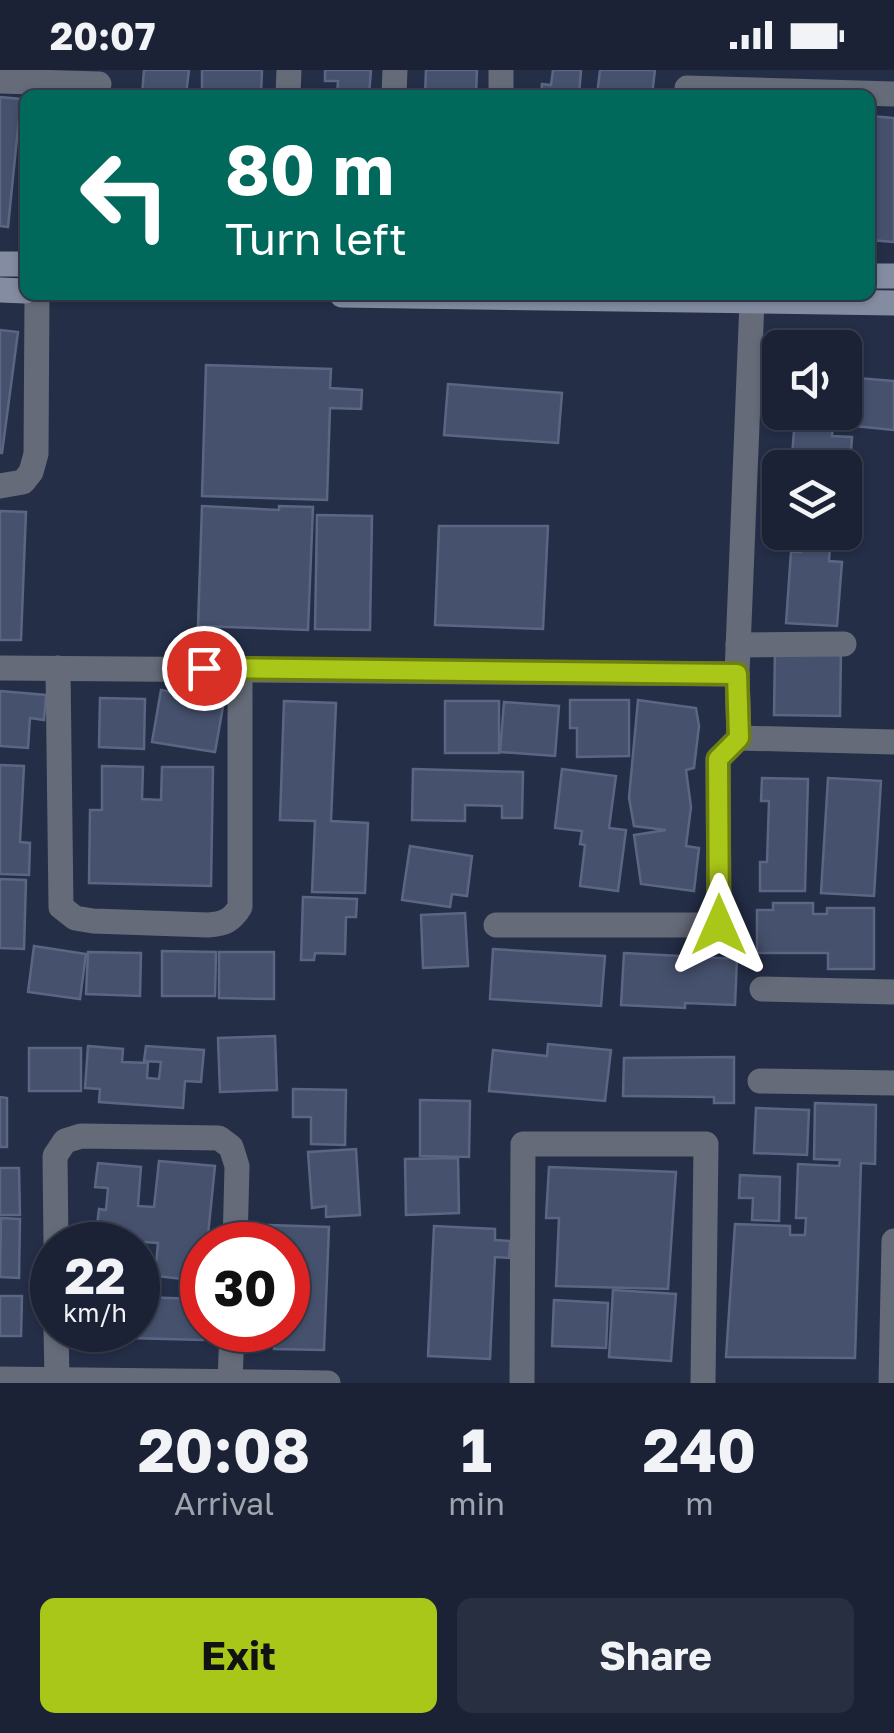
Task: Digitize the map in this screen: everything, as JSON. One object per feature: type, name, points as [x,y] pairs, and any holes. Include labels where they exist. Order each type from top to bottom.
[{"type":"street","points":[[0,81],[99,83]]},
{"type":"street","points":[[687,84],[732,90]]},
{"type":"street","points":[[0,486],[22,482],[32,472],[36,454],[37,300]]},
{"type":"street","points":[[739,738],[737,674],[752,300],[894,303]]},
{"type":"street","points":[[738,645],[844,644]]},
{"type":"street","points":[[0,668],[737,674]]},
{"type":"street","points":[[58,668],[61,907],[75,918],[94,921],[208,925],[233,918],[240,906],[240,668]]},
{"type":"street","points":[[496,925],[719,925],[718,759],[739,738],[894,742]]},
{"type":"street","points":[[762,989],[894,992]]},
{"type":"street","points":[[760,1081],[894,1083]]},
{"type":"street","points":[[56,1222],[55,1156],[65,1141],[82,1136],[219,1138],[231,1147],[238,1166],[235,1222]]},
{"type":"street","points":[[522,1383],[522,1144],[706,1144],[703,1383]]},
{"type":"street","points":[[892,1383],[894,1242]]},
{"type":"street","points":[[56,1352],[57,1378]]},
{"type":"street","points":[[230,1382],[231,1352]]},
{"type":"street","points":[[0,1379],[328,1383]]},
{"type":"building","points":[[144,70],[189,70],[187,90],[142,90]]},
{"type":"building","points":[[202,70],[262,70],[261,90],[202,90]]},
{"type":"building","points":[[325,70],[371,70],[369,90],[337,90],[338,81],[325,81]]},
{"type":"building","points":[[426,70],[477,70],[476,90],[425,90]]},
{"type":"building","points":[[553,70],[581,70],[579,90],[541,90],[542,84],[551,85]]},
{"type":"building","points":[[600,70],[655,70],[653,90],[598,90]]},
{"type":"building","points":[[0,97],[20,99],[20,109],[8,227],[0,226]]},
{"type":"building","points":[[875,116],[894,118],[894,242],[875,240]]},
{"type":"building","points":[[0,330],[18,332],[2,453],[0,453]]},
{"type":"building","points":[[206,365],[331,369],[330,388],[362,390],[361,409],[330,408],[327,500],[202,496]]},
{"type":"building","points":[[862,378],[894,381],[894,430],[862,427]]},
{"type":"building","points":[[448,384],[562,393],[558,443],[444,435]]},
{"type":"building","points":[[794,430],[832,430],[832,436],[852,437],[851,450],[792,450]]},
{"type":"building","points":[[202,506],[279,510],[279,506],[313,507],[308,630],[198,626]]},
{"type":"building","points":[[0,511],[26,512],[21,640],[0,640]]},
{"type":"building","points":[[317,515],[372,516],[370,630],[315,629]]},
{"type":"building","points":[[439,526],[548,526],[543,629],[435,625]]},
{"type":"building","points":[[830,550],[829,561],[842,562],[837,626],[786,623],[791,552]]},
{"type":"building","points":[[775,649],[841,650],[840,716],[774,715]]},
{"type":"building","points":[[161,690],[224,701],[215,752],[152,742]]},
{"type":"building","points":[[0,691],[46,695],[44,720],[30,718],[28,748],[0,746]]},
{"type":"building","points":[[100,698],[145,699],[144,749],[99,747]]},
{"type":"building","points":[[570,700],[629,700],[629,756],[577,757],[577,728],[570,728]]},
{"type":"building","points":[[638,700],[696,708],[699,726],[694,768],[686,770],[691,807],[686,846],[699,848],[694,891],[641,884],[634,835],[666,830],[634,826],[629,798]]},
{"type":"building","points":[[284,701],[336,703],[331,821],[368,823],[365,893],[312,892],[315,821],[280,820]]},
{"type":"building","points":[[445,701],[499,701],[499,753],[445,753]]},
{"type":"building","points":[[504,702],[559,706],[555,756],[500,752]]},
{"type":"building","points":[[0,765],[24,766],[20,842],[30,843],[29,875],[0,874]]},
{"type":"building","points":[[102,766],[143,767],[142,799],[161,800],[162,767],[213,767],[211,886],[89,883],[90,810],[102,810]]},
{"type":"building","points":[[413,769],[523,772],[522,818],[502,818],[502,806],[465,805],[465,821],[412,820]]},
{"type":"building","points":[[562,769],[616,776],[609,828],[626,830],[618,891],[580,886],[585,845],[580,844],[582,831],[555,828]]},
{"type":"building","points":[[762,778],[808,779],[805,891],[760,891],[760,862],[767,862],[769,801],[761,801]]},
{"type":"building","points":[[828,778],[881,781],[874,896],[821,893]]},
{"type":"building","points":[[410,846],[472,856],[467,896],[452,894],[450,907],[402,900]]},
{"type":"building","points":[[0,879],[26,880],[24,949],[0,948]]},
{"type":"building","points":[[303,897],[357,899],[356,917],[346,917],[345,954],[315,953],[314,960],[301,960]]},
{"type":"building","points":[[773,903],[813,903],[813,914],[827,914],[827,908],[874,908],[874,969],[828,969],[828,953],[757,953],[757,910],[773,910]]},
{"type":"building","points":[[465,913],[468,966],[423,968],[421,915]]},
{"type":"building","points":[[34,946],[86,954],[80,999],[28,992]]},
{"type":"building","points":[[493,949],[605,956],[601,1006],[490,999]]},
{"type":"building","points":[[162,951],[216,952],[215,996],[162,996]]},
{"type":"building","points":[[88,952],[141,953],[140,996],[86,994]]},
{"type":"building","points":[[219,952],[274,952],[274,999],[219,998]]},
{"type":"building","points":[[624,953],[737,959],[735,1005],[621,1005]]},
{"type":"building","points":[[275,1036],[277,1090],[220,1092],[218,1038]]},
{"type":"building","points":[[548,1044],[611,1050],[605,1101],[489,1091],[493,1050],[547,1056]]},
{"type":"building","points":[[88,1046],[123,1049],[122,1062],[148,1063],[147,1078],[159,1079],[161,1062],[144,1061],[146,1046],[204,1050],[201,1082],[185,1081],[183,1108],[99,1102],[100,1089],[85,1088]]},
{"type":"building","points":[[29,1048],[81,1048],[81,1091],[29,1091]]},
{"type":"building","points":[[734,1057],[734,1103],[714,1103],[714,1097],[623,1096],[624,1058]]},
{"type":"building","points":[[293,1089],[346,1090],[345,1145],[311,1144],[311,1117],[293,1117]]},
{"type":"building","points":[[0,1097],[7,1098],[7,1147],[0,1147]]},
{"type":"building","points":[[420,1100],[470,1101],[469,1157],[420,1156]]},
{"type":"building","points":[[815,1103],[876,1105],[875,1164],[861,1163],[855,1358],[726,1357],[735,1224],[790,1226],[790,1235],[805,1235],[806,1218],[796,1218],[798,1164],[839,1166],[840,1160],[814,1159]]},
{"type":"building","points":[[756,1108],[809,1110],[807,1155],[754,1153]]},
{"type":"building","points":[[356,1149],[360,1215],[326,1217],[326,1206],[312,1208],[308,1152]]},
{"type":"building","points":[[458,1158],[459,1213],[406,1215],[405,1159]]},
{"type":"building","points":[[159,1161],[215,1166],[209,1222],[180,1222],[180,1279],[160,1277],[160,1222],[97,1222],[99,1209],[106,1210],[108,1188],[95,1187],[98,1163],[141,1167],[138,1206],[154,1207]]},
{"type":"building","points":[[549,1167],[676,1172],[668,1289],[556,1286],[559,1218],[546,1218]]},
{"type":"building","points":[[0,1168],[19,1168],[20,1215],[0,1215]]},
{"type":"building","points":[[740,1175],[780,1177],[779,1221],[752,1220],[753,1198],[739,1198]]},
{"type":"building","points":[[1,1218],[20,1219],[19,1278],[0,1277]]},
{"type":"building","points":[[310,1226],[329,1227],[324,1350],[310,1350]]},
{"type":"building","points":[[434,1226],[495,1229],[495,1240],[510,1241],[509,1258],[495,1257],[490,1359],[428,1356]]},
{"type":"building","points":[[613,1290],[676,1294],[671,1361],[609,1357]]},
{"type":"building","points":[[0,1296],[22,1296],[21,1336],[0,1336]]},
{"type":"building","points":[[160,1298],[180,1298],[180,1339],[160,1339]]},
{"type":"building","points":[[554,1300],[608,1303],[606,1348],[552,1346]]},
{"type":"route","points":[[204,668],[737,674],[739,738],[718,759],[719,925]]}]
